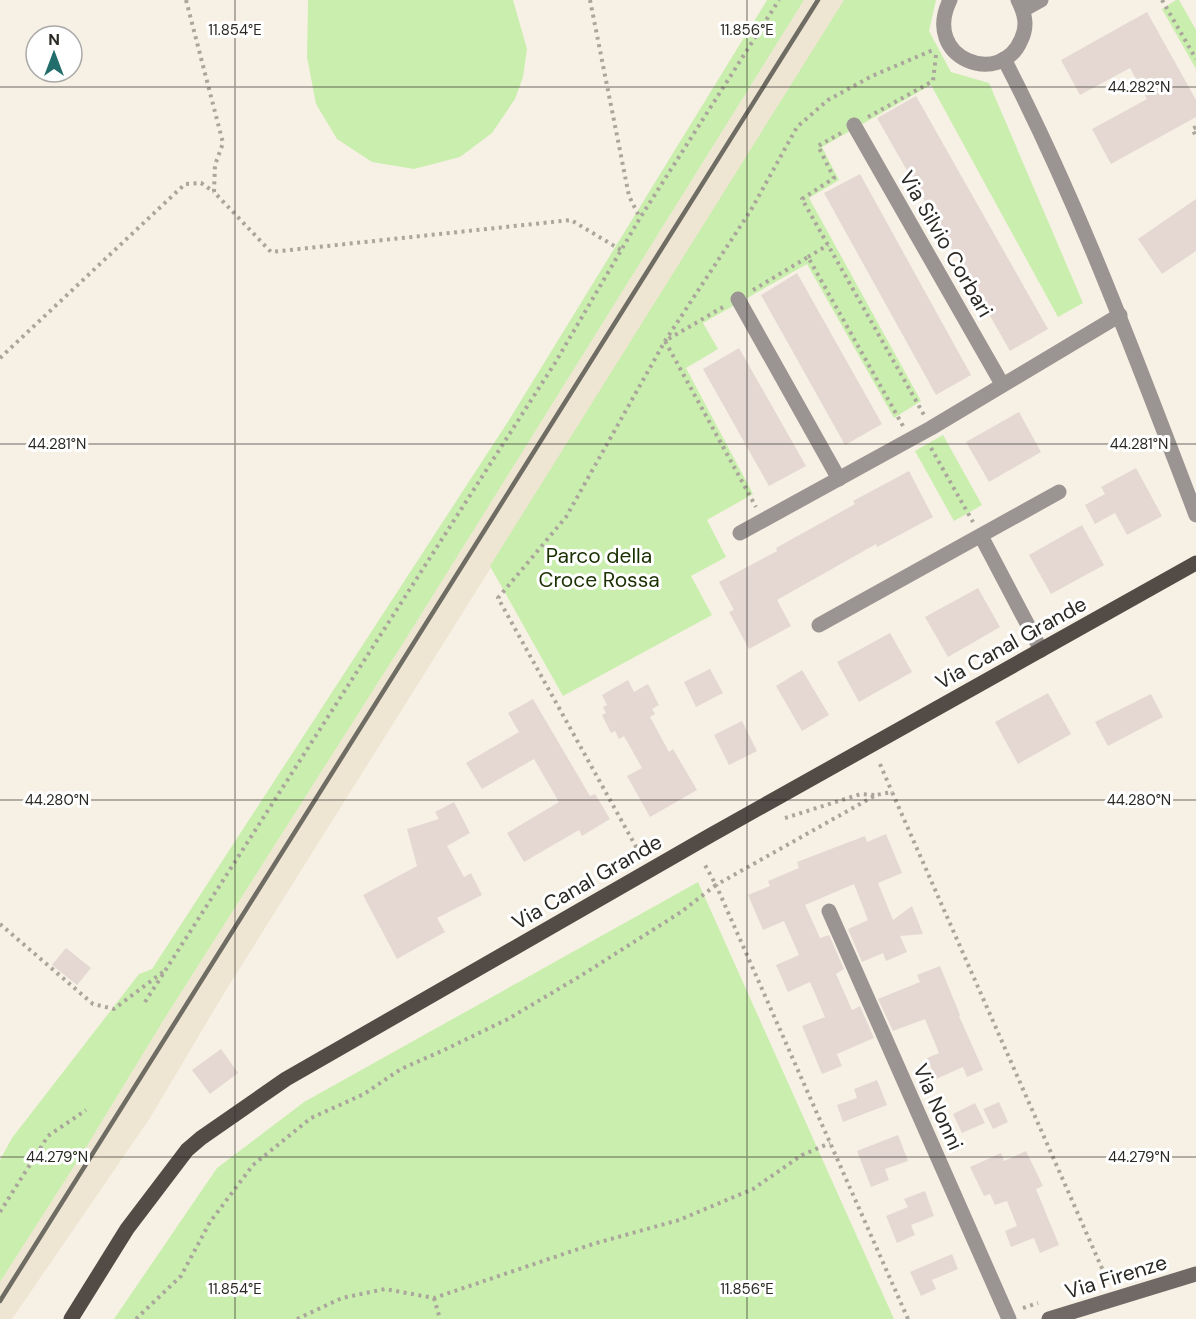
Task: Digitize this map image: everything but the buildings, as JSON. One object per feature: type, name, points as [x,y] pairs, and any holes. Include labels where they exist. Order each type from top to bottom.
[{"type":"main road","name":"Via Canal Grande","points":[[71,1319],[127,1229],[187,1150],[285,1079],[711,835],[1196,563]]},
{"type":"street","points":[[950,0],[942,22],[944,35],[950,46],[963,58],[980,64],[1004,59],[1020,44],[1026,22],[1021,5],[1041,0]]},
{"type":"street","points":[[1004,59],[1078,217],[1120,315],[1196,515]]},
{"type":"street","name":"Via Silvio Corbari","points":[[854,125],[1002,384]]},
{"type":"street","points":[[738,299],[838,479]]},
{"type":"street","points":[[740,533],[927,430],[1120,315]]},
{"type":"street","points":[[819,625],[1059,492]]},
{"type":"street","points":[[981,536],[1041,650]]},
{"type":"street","name":"Via Nonni","points":[[829,911],[1009,1319]]},
{"type":"street","name":"Via Firenze","points":[[1049,1319],[1196,1274]]},
{"type":"path","points":[[186,0],[223,143],[215,165],[214,192]]},
{"type":"path","points":[[590,0],[629,196],[640,218]]},
{"type":"path","points":[[145,1002],[555,363],[640,218],[779,0]]},
{"type":"path","points":[[1162,0],[1196,59]]},
{"type":"path","points":[[640,854],[498,598],[566,517],[665,341],[751,210],[797,127],[828,100],[872,76],[937,49],[933,81],[818,146],[834,178],[802,199],[927,430],[981,536]]},
{"type":"path","points":[[1196,127],[1192,129],[1196,136]]},
{"type":"path","points":[[0,358],[185,184],[201,183],[214,192],[271,252],[571,220],[621,250]]},
{"type":"path","points":[[808,257],[828,245]]},
{"type":"path","points":[[880,764],[892,792]]},
{"type":"path","points":[[784,818],[861,794],[876,795]]},
{"type":"path","points":[[136,1319],[181,1276],[210,1222],[253,1165],[311,1118],[364,1094],[401,1069],[508,1019],[602,963],[681,912],[716,885],[705,865]]},
{"type":"path","points":[[0,924],[93,1004],[114,1009],[166,970]]},
{"type":"path","points":[[0,1212],[48,1136],[86,1110]]},
{"type":"path","points":[[297,1319],[342,1298],[385,1289],[434,1298],[593,1244],[679,1220],[753,1190],[802,1155],[830,1143]]},
{"type":"path","points":[[434,1298],[441,1319]]},
{"type":"shaded area","points":[[804,0],[847,0],[223,995],[150,1118],[12,1319],[0,1319],[0,1282],[412,629]]},
{"type":"green space","points":[[308,0],[513,0],[527,49],[523,77],[515,99],[492,133],[460,157],[414,169],[372,162],[337,139],[316,104],[307,57]]},
{"type":"green space","points":[[767,0],[804,0],[412,629],[0,1282],[0,1160],[12,1138],[139,974],[152,969],[509,420]]},
{"type":"green space","name":"Parco della Croce Rossa","points":[[844,0],[936,0],[929,31],[951,72],[989,83],[1083,303],[1058,317],[931,85],[822,147],[839,180],[809,198],[921,401],[894,418],[807,264],[703,323],[718,349],[686,368],[753,494],[707,520],[726,557],[691,576],[712,615],[563,696],[490,566]]},
{"type":"green space","points":[[1179,0],[1196,30],[1196,69],[1162,9]]},
{"type":"green space","points":[[943,435],[982,505],[954,521],[915,451]]},
{"type":"green space","points":[[698,882],[894,1319],[114,1319],[217,1168],[304,1102]]},
{"type":"railway","points":[[0,1301],[818,0]]}]
